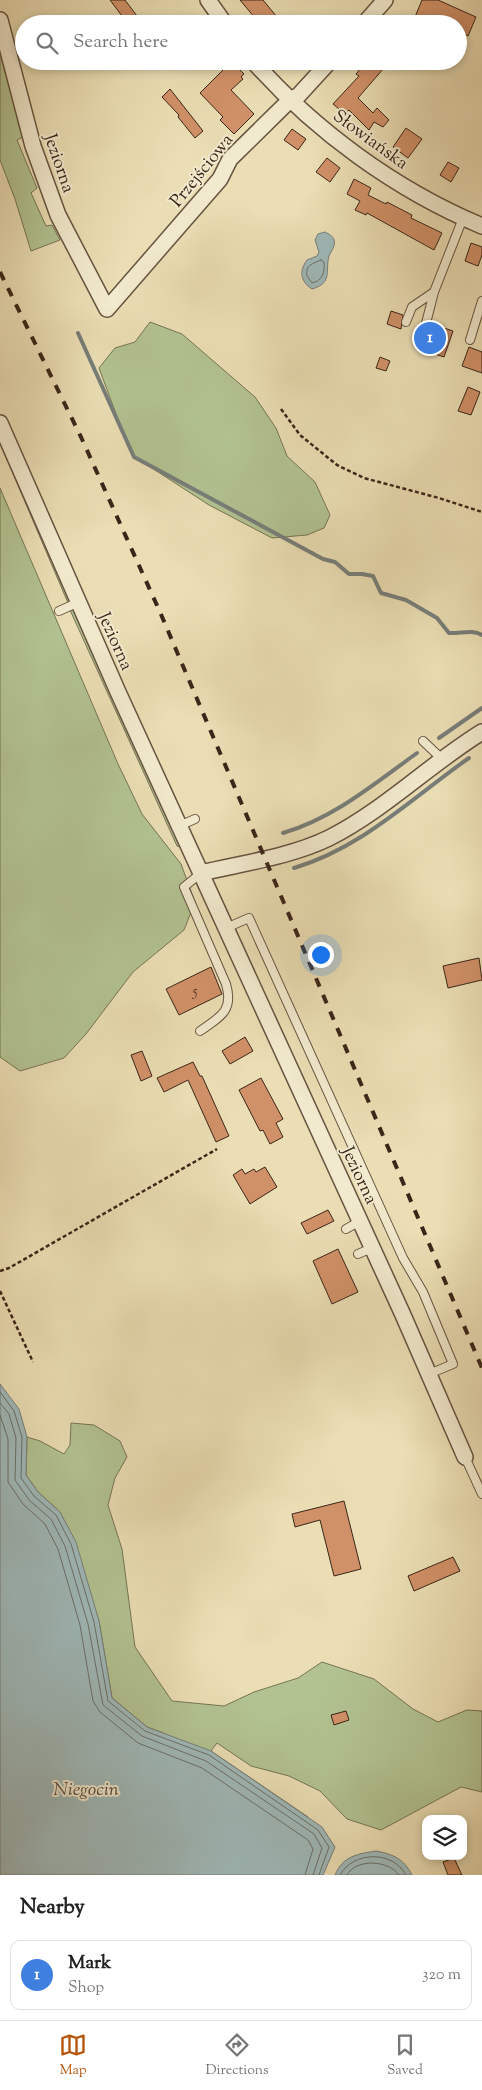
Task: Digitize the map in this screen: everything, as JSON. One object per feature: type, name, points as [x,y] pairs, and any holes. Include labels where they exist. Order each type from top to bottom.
[{"type":"street","points":[[208,0],[219,15]]},
{"type":"street","points":[[372,15],[385,0]]},
{"type":"street","name":"Jeziorna","points":[[0,20],[34,146],[58,215],[107,309]]},
{"type":"street","name":"Słowiańska","points":[[262,70],[291,99],[349,150],[412,191],[482,226]]},
{"type":"street","name":"Przejściowa","points":[[107,309],[220,178],[230,159],[291,99],[298,96],[322,70]]},
{"type":"street","name":"Jeziorna","points":[[0,423],[179,826],[372,1248],[465,1457]]},
{"type":"street","points":[[201,873],[288,853],[324,840],[357,821],[442,759],[480,736]]},
{"type":"lane","points":[[424,332],[434,292],[463,218]]},
{"type":"lane","points":[[406,322],[412,306],[434,292]]},
{"type":"lane","points":[[470,340],[482,301]]},
{"type":"lane","points":[[58,611],[79,602]]},
{"type":"lane","points":[[423,741],[442,759]]},
{"type":"lane","points":[[179,826],[195,818]]},
{"type":"lane","points":[[200,1031],[220,1017],[229,1001],[229,993],[223,977],[184,887],[201,873]]},
{"type":"lane","points":[[226,928],[249,918],[403,1258],[423,1292],[453,1364],[429,1374]]},
{"type":"lane","points":[[346,1229],[360,1222]]},
{"type":"lane","points":[[358,1254],[372,1248]]},
{"type":"lane","name":"Jeziorna","points":[[465,1457],[482,1494]]},
{"type":"path","points":[[281,409],[300,435],[338,465],[364,478],[439,498],[482,512]]},
{"type":"path","points":[[0,1271],[9,1268],[217,1149]]},
{"type":"path","points":[[0,1291],[32,1362]]},
{"type":"green space","points":[[0,47],[25,136],[17,140],[37,188],[31,193],[46,226],[52,225],[60,240],[31,251],[15,199],[0,160]]},
{"type":"green space","points":[[150,322],[182,334],[255,397],[276,428],[287,456],[315,482],[330,515],[324,528],[307,535],[272,538],[209,505],[135,457],[122,430],[99,368],[115,348],[135,342]]},
{"type":"green space","points":[[0,443],[17,473],[71,600],[68,603]]},
{"type":"green space","points":[[0,488],[118,764],[142,814],[181,864],[195,902],[184,930],[133,972],[86,1034],[64,1058],[20,1071],[0,1057]]},
{"type":"green space","points":[[76,609],[183,848],[177,846],[70,610]]},
{"type":"green space","points":[[71,1423],[94,1425],[120,1441],[127,1457],[115,1478],[108,1505],[122,1549],[135,1647],[172,1701],[224,1706],[254,1692],[298,1678],[322,1662],[374,1679],[413,1709],[438,1722],[467,1710],[482,1711],[482,1792],[461,1787],[381,1830],[347,1819],[320,1791],[289,1776],[251,1766],[217,1743],[211,1751],[308,1817],[161,1732],[147,1727],[112,1698],[99,1621],[60,1512],[38,1492],[26,1475],[27,1437],[40,1441],[64,1454],[70,1445]]},
{"type":"water","points":[[325,232],[333,237],[334,240],[328,261],[327,276],[323,283],[312,289],[305,283],[302,272],[307,260],[317,256],[319,252],[315,240],[318,234]]},
{"type":"water","name":"Niegocin","points":[[0,1384],[19,1409],[27,1437],[26,1475],[38,1492],[60,1512],[76,1542],[99,1621],[112,1698],[147,1727],[211,1751],[322,1827],[335,1847],[323,1875],[0,1875]]},
{"type":"water","points":[[376,1851],[388,1854],[402,1861],[412,1875],[335,1875],[342,1864],[351,1857]]},
{"type":"building","points":[[110,0],[125,0],[136,15],[121,15]]},
{"type":"building","points":[[240,0],[263,0],[275,15],[252,15]]},
{"type":"building","points":[[422,0],[438,0],[476,17],[468,36],[467,15],[416,15]]},
{"type":"building","points":[[223,70],[240,70],[244,74],[241,77],[243,79],[231,90],[254,114],[234,134],[220,120],[223,117],[200,93]]},
{"type":"building","points":[[359,70],[382,70],[358,98],[373,113],[377,108],[389,120],[383,127],[374,122],[369,130],[349,110],[345,114],[333,104],[359,76],[356,74]]},
{"type":"building","points":[[170,89],[203,131],[195,138],[178,117],[179,115],[162,97]]},
{"type":"building","points":[[406,128],[422,139],[408,158],[393,147]]},
{"type":"building","points":[[292,129],[306,139],[298,150],[284,140]]},
{"type":"building","points":[[327,158],[340,168],[330,182],[316,172]]},
{"type":"building","points":[[448,162],[459,168],[451,182],[440,175]]},
{"type":"building","points":[[354,179],[371,188],[368,195],[386,204],[387,202],[412,215],[411,218],[442,233],[434,250],[367,213],[366,215],[355,210],[360,201],[347,194]]},
{"type":"building","points":[[471,243],[482,247],[482,255],[478,266],[465,261]]},
{"type":"building","points":[[391,311],[403,315],[401,329],[387,324]]},
{"type":"building","points":[[432,324],[453,331],[444,357],[423,350]]},
{"type":"building","points":[[469,347],[482,352],[482,373],[462,366]]},
{"type":"building","points":[[380,357],[390,361],[386,371],[376,368]]},
{"type":"building","points":[[468,387],[480,392],[471,415],[458,411]]},
{"type":"building","points":[[479,958],[482,980],[448,988],[443,966]]},
{"type":"building","points":[[211,967],[222,994],[179,1015],[166,989]]},
{"type":"building","points":[[245,1037],[253,1051],[230,1064],[222,1051]]},
{"type":"building","points":[[142,1051],[152,1076],[141,1081],[131,1055]]},
{"type":"building","points":[[193,1062],[200,1076],[202,1076],[229,1136],[216,1142],[188,1080],[164,1092],[157,1078]]},
{"type":"building","points":[[261,1078],[283,1119],[276,1123],[283,1137],[270,1144],[263,1130],[260,1131],[239,1090]]},
{"type":"building","points":[[265,1167],[277,1187],[250,1204],[233,1175],[242,1169],[245,1174],[254,1169],[256,1172]]},
{"type":"building","points":[[328,1210],[334,1221],[307,1234],[301,1223]]},
{"type":"building","points":[[338,1249],[358,1292],[332,1304],[313,1261]]},
{"type":"building","points":[[344,1501],[361,1569],[334,1576],[320,1520],[295,1527],[292,1514]]},
{"type":"building","points":[[453,1557],[460,1571],[414,1591],[408,1576]]},
{"type":"building","points":[[346,1711],[349,1720],[334,1725],[331,1715]]},
{"type":"building","points":[[455,1860],[462,1875],[448,1875],[443,1862]]},
{"type":"waterway","points":[[78,333],[134,457],[323,559],[335,562],[349,574],[373,576],[381,593],[406,600],[437,618],[449,633],[470,632],[482,635]]},
{"type":"waterway","points":[[439,738],[482,708]]},
{"type":"waterway","points":[[283,833],[319,819],[353,799],[417,753]]},
{"type":"waterway","points":[[294,868],[319,859],[364,835],[469,758]]},
{"type":"railway","points":[[0,272],[81,437],[160,612],[482,1368]]},
{"type":"place","name":"Mark","points":[[430,338]]}]
